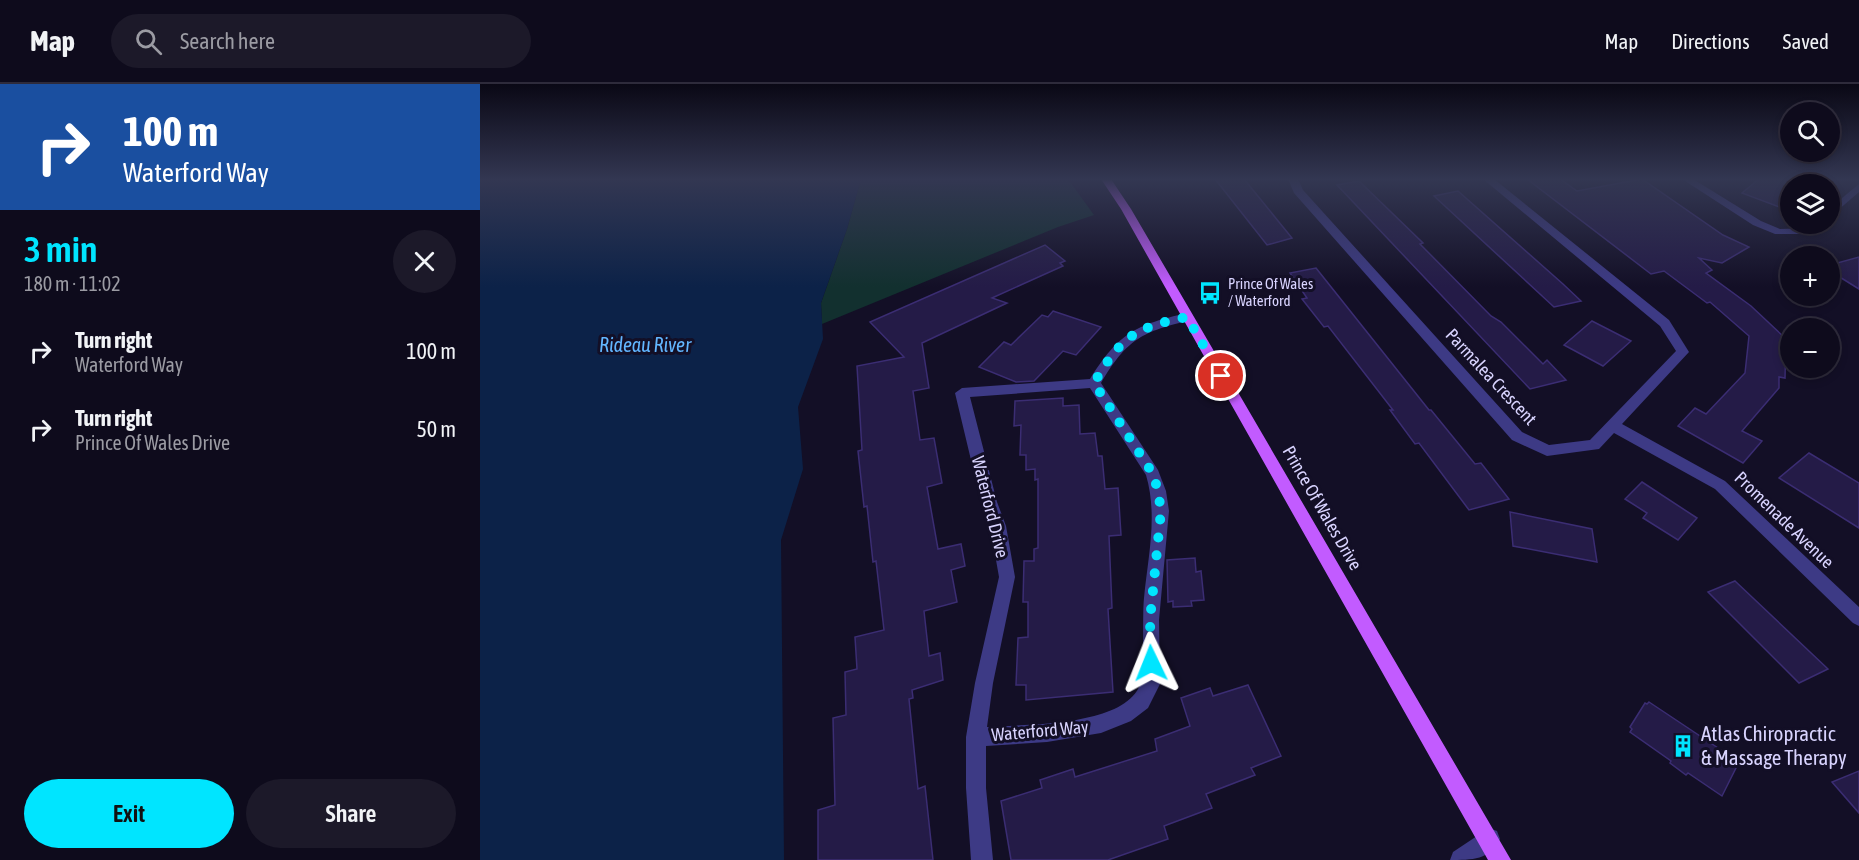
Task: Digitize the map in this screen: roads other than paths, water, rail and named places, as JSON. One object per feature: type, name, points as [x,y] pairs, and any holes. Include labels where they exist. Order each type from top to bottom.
[{"type":"main road","name":"Prince Of Wales Drive","points":[[1130,215],[1500,860]]},
{"type":"street","name":"Parmalea Crescent","points":[[1320,215],[1517,436],[1547,451],[1594,445],[1683,352],[1665,323],[1533,215]]},
{"type":"street","points":[[1744,215],[1756,223],[1780,232]]},
{"type":"street","points":[[1094,383],[1108,358],[1134,333],[1158,323],[1187,317]]},
{"type":"street","name":"Waterford Way","points":[[976,737],[1090,728],[1122,716],[1149,694],[1152,684],[1150,620],[1161,511],[1158,491],[1153,474],[1094,383]]},
{"type":"street","name":"Waterford Drive","points":[[982,860],[976,788],[976,737],[984,682],[1007,576],[998,526],[989,502],[962,393],[1094,383]]},
{"type":"street","name":"Promenade Avenue","points":[[1612,425],[1720,485],[1859,618]]},
{"type":"street","points":[[1461,860],[1489,839]]},
{"type":"water","name":"Rideau River","points":[[480,215],[851,215],[821,303],[823,339],[798,407],[803,469],[781,540],[784,860],[480,860]]},
{"type":"place","name":"Prince Of Wales / Waterford","points":[[1210,293]]},
{"type":"place","name":"Atlas Chiropractic & Massage Therapy","points":[[1683,746]]}]
